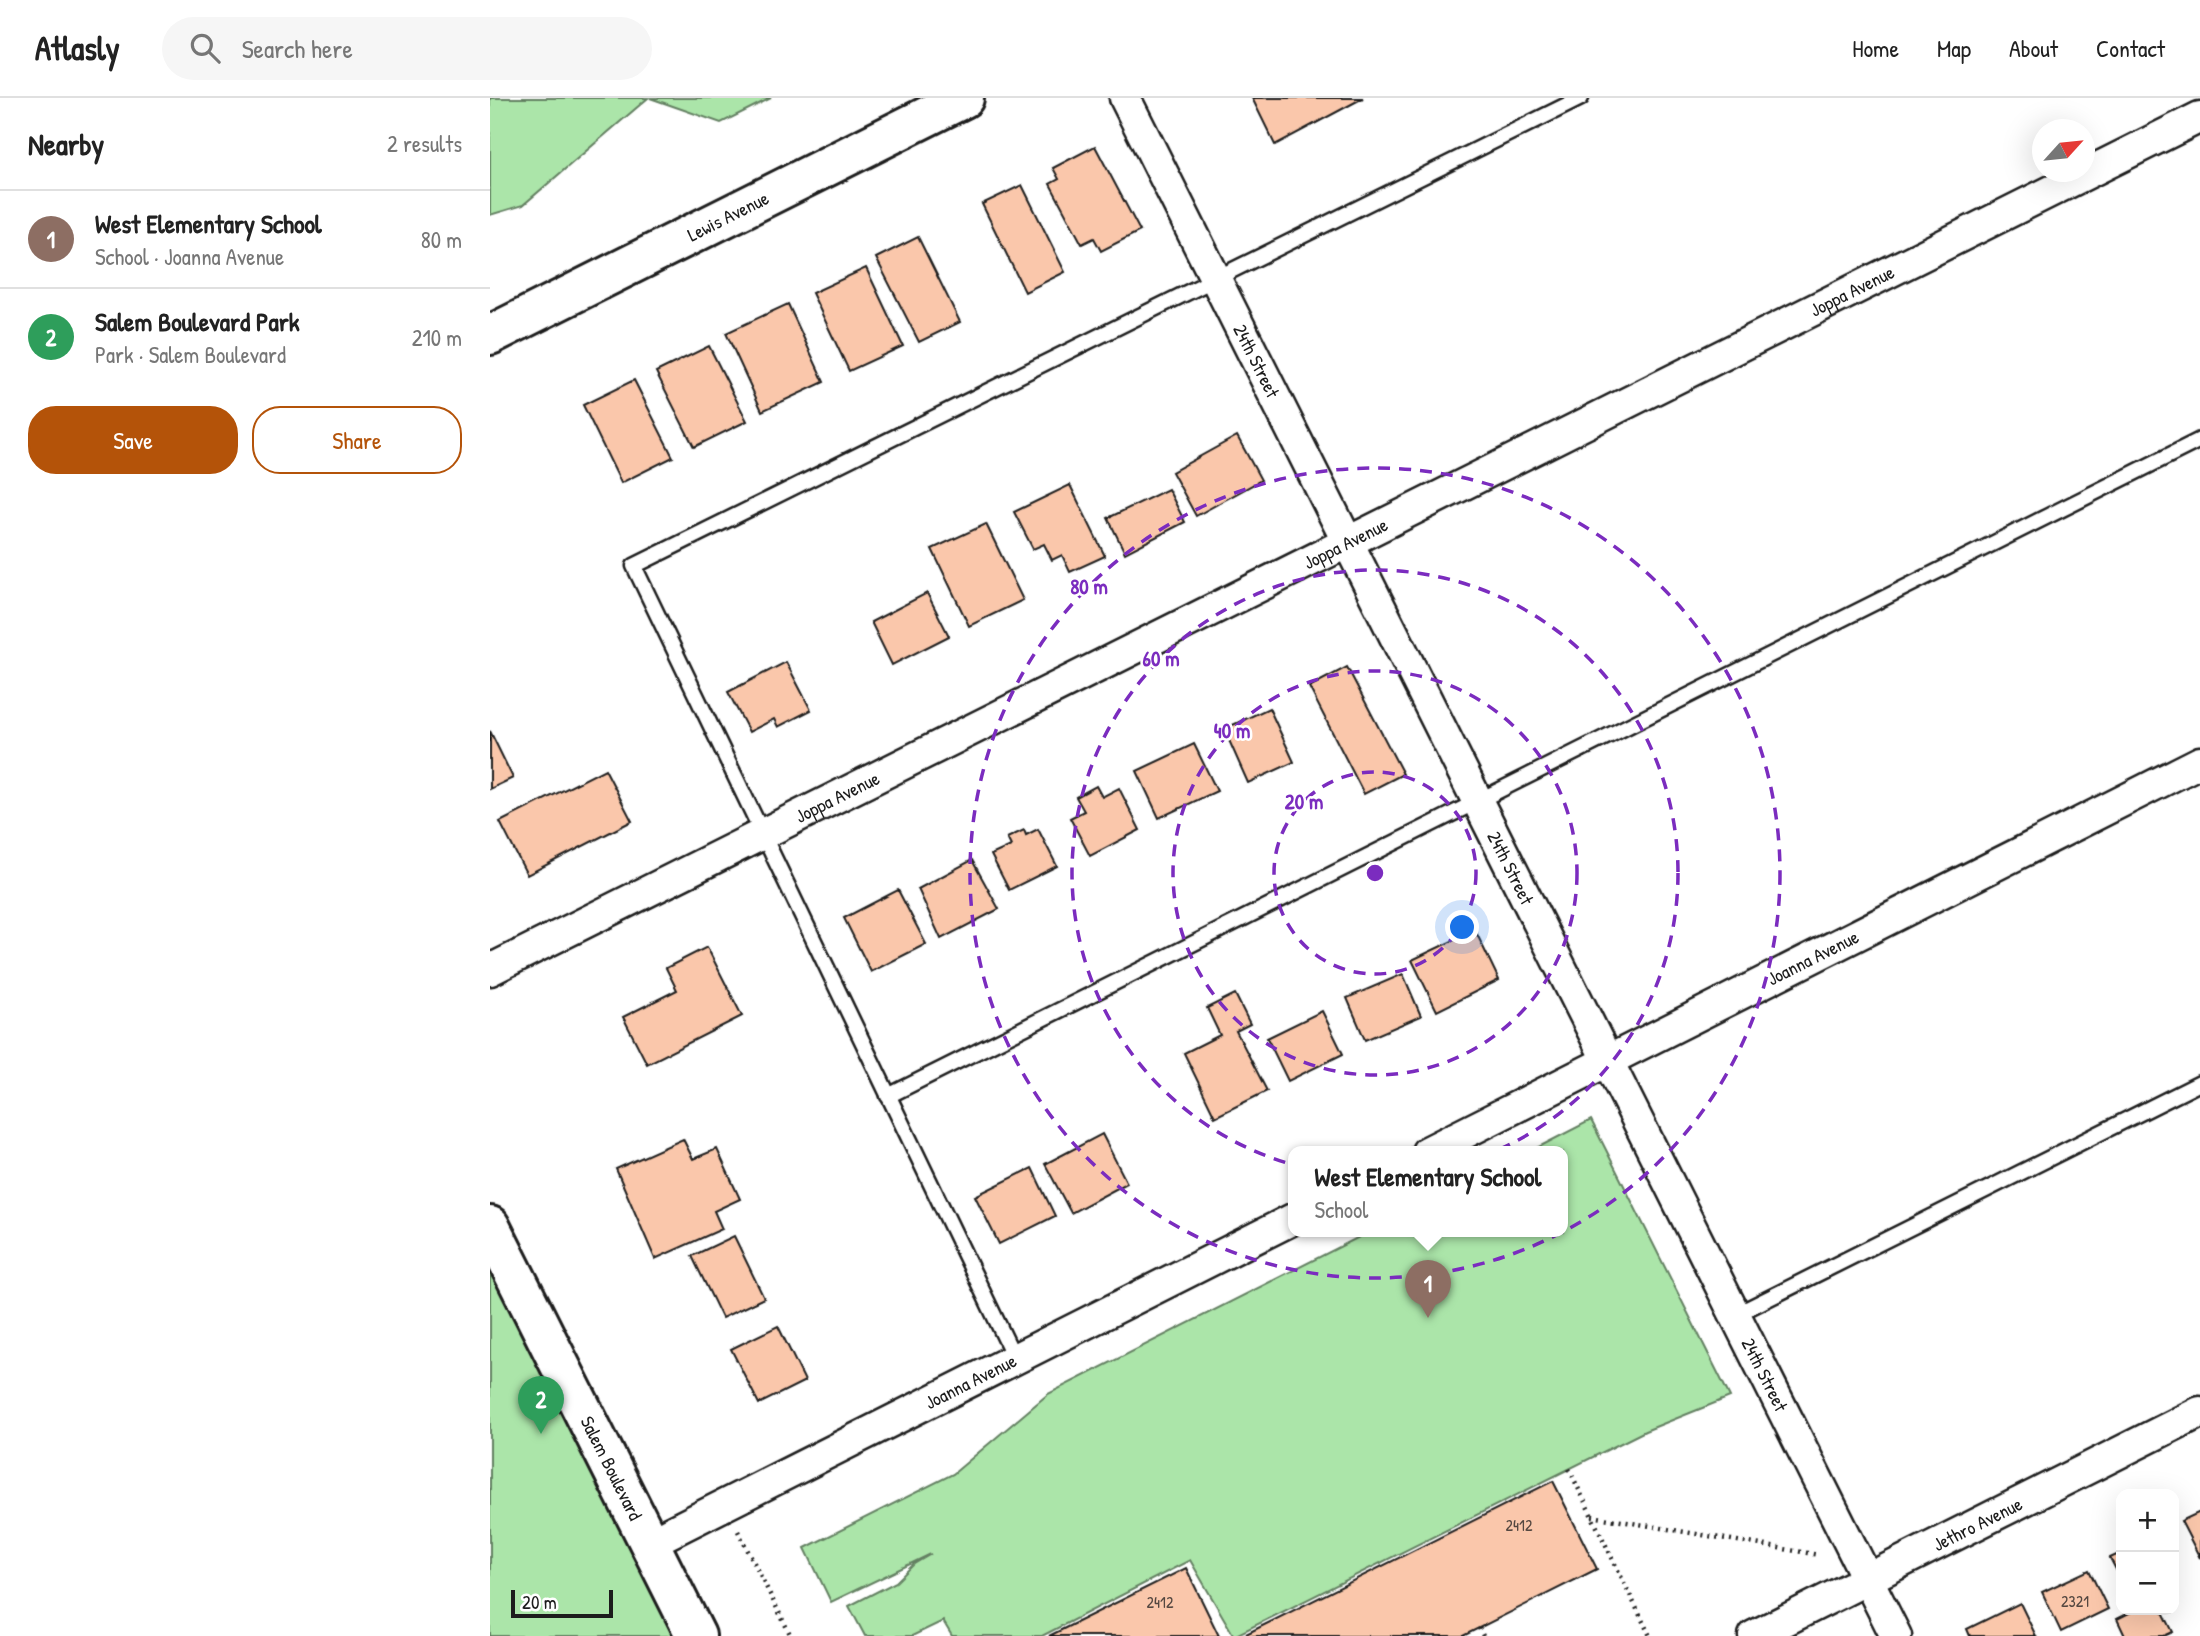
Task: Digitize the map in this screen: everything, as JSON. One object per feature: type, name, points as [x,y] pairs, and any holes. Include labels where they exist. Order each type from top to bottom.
[{"type":"main road","name":"Lewis Avenue","points":[[490,335],[964,98]]},
{"type":"main road","name":"Salem Boulevard","points":[[490,1226],[696,1636]]},
{"type":"street","name":"24th Street","points":[[1125,98],[1896,1636]]},
{"type":"street","name":"Joppa Avenue","points":[[490,970],[2200,117]]},
{"type":"street","name":"Joanna Avenue","points":[[1439,1146],[2200,762]]},
{"type":"street","name":"Joanna Avenue","points":[[649,1543],[1288,1222]]},
{"type":"street","name":"Jethro Avenue","points":[[1754,1636],[2200,1412]]},
{"type":"lane","points":[[1015,1359],[634,566],[1581,98]]},
{"type":"lane","points":[[888,1096],[2200,440]]},
{"type":"lane","points":[[1735,1315],[2200,1083]]},
{"type":"path","points":[[1569,1469],[1650,1636]]},
{"type":"path","points":[[725,1505],[791,1636]]},
{"type":"path","points":[[1592,1516],[1815,1553],[1867,1579]]},
{"type":"path","points":[[1479,1628],[1483,1636]]},
{"type":"green space","points":[[490,98],[648,98],[523,205],[490,215]]},
{"type":"green space","points":[[650,98],[771,98],[721,123]]},
{"type":"green space","points":[[1591,1120],[1730,1397],[1645,1431],[1234,1636],[1190,1560],[1042,1636],[952,1636],[943,1621],[912,1636],[865,1636],[849,1606],[896,1582],[914,1564],[931,1554],[831,1602],[805,1548],[953,1474],[1048,1394],[1359,1237],[1568,1237],[1568,1146],[1541,1146]]},
{"type":"green space","points":[[490,1232],[694,1636],[490,1636]]},
{"type":"building","points":[[1252,98],[1363,98],[1275,145]]},
{"type":"building","points":[[1095,146],[1140,231],[1101,251],[1094,238],[1082,244],[1050,184],[1059,179],[1053,168]]},
{"type":"building","points":[[1022,185],[1065,272],[1025,292],[982,204]]},
{"type":"building","points":[[918,237],[960,322],[919,342],[876,258]]},
{"type":"building","points":[[866,268],[903,346],[849,371],[812,293]]},
{"type":"building","points":[[788,304],[824,382],[762,411],[726,333]]},
{"type":"building","points":[[709,346],[747,421],[694,447],[656,372]]},
{"type":"building","points":[[634,380],[673,457],[621,483],[583,405]]},
{"type":"building","points":[[1237,436],[1261,480],[1196,516],[1172,472]]},
{"type":"building","points":[[1070,485],[1105,556],[1070,572],[1062,555],[1052,560],[1044,544],[1033,549],[1014,512]]},
{"type":"building","points":[[1168,489],[1185,522],[1125,553],[1108,518]]},
{"type":"building","points":[[986,524],[1023,600],[969,626],[932,549]]},
{"type":"building","points":[[927,593],[949,636],[892,665],[871,622]]},
{"type":"building","points":[[786,662],[811,710],[778,727],[774,719],[749,732],[728,692]]},
{"type":"building","points":[[1347,667],[1403,774],[1364,794],[1309,687]]},
{"type":"building","points":[[1269,708],[1294,762],[1248,783],[1224,729]]},
{"type":"building","points":[[490,731],[513,778],[490,789]]},
{"type":"building","points":[[1194,744],[1217,791],[1159,818],[1137,771]]},
{"type":"building","points":[[605,769],[632,821],[527,875],[500,822]]},
{"type":"building","points":[[1096,786],[1102,797],[1119,788],[1140,830],[1090,856],[1070,818],[1084,811],[1076,797]]},
{"type":"building","points":[[1038,829],[1057,866],[1009,890],[991,855],[1011,846],[1007,838],[1024,830],[1026,835]]},
{"type":"building","points":[[972,860],[999,909],[941,939],[918,889]]},
{"type":"building","points":[[898,890],[926,944],[871,972],[844,918]]},
{"type":"building","points":[[1475,930],[1499,980],[1437,1011],[1412,960]]},
{"type":"building","points":[[707,947],[742,1016],[647,1064],[623,1017],[677,990],[666,968]]},
{"type":"building","points":[[1403,974],[1421,1016],[1365,1040],[1347,998]]},
{"type":"building","points":[[1235,994],[1250,1024],[1236,1031],[1267,1091],[1215,1117],[1184,1053],[1220,1035],[1207,1008]]},
{"type":"building","points":[[1322,1011],[1343,1054],[1288,1081],[1267,1038]]},
{"type":"building","points":[[1102,1134],[1127,1183],[1071,1213],[1045,1164]]},
{"type":"building","points":[[683,1139],[693,1159],[717,1149],[740,1199],[714,1211],[722,1229],[655,1259],[616,1169]]},
{"type":"building","points":[[1032,1168],[1055,1216],[999,1244],[975,1196]]},
{"type":"building","points":[[734,1236],[764,1298],[722,1318],[692,1256]]},
{"type":"building","points":[[778,1326],[805,1381],[759,1404],[731,1349]]},
{"type":"building","points":[[1553,1481],[1597,1569],[1463,1636],[1242,1636]]},
{"type":"building","points":[[2200,1512],[2200,1558],[2181,1521]]},
{"type":"building","points":[[2116,1555],[2116,1569],[2110,1558]]},
{"type":"building","points":[[1186,1568],[1219,1636],[1049,1636]]},
{"type":"building","points":[[2089,1570],[2108,1609],[2061,1632],[2042,1592]]},
{"type":"building","points":[[2020,1603],[2036,1636],[1970,1636],[1967,1629]]},
{"type":"building","points":[[2125,1615],[2164,1615],[2173,1632],[2164,1636],[2125,1636],[2117,1619]]},
{"type":"place","name":"West Elementary School","points":[[1428,1318]]},
{"type":"place","name":"Salem Boulevard Park","points":[[541,1434]]}]
